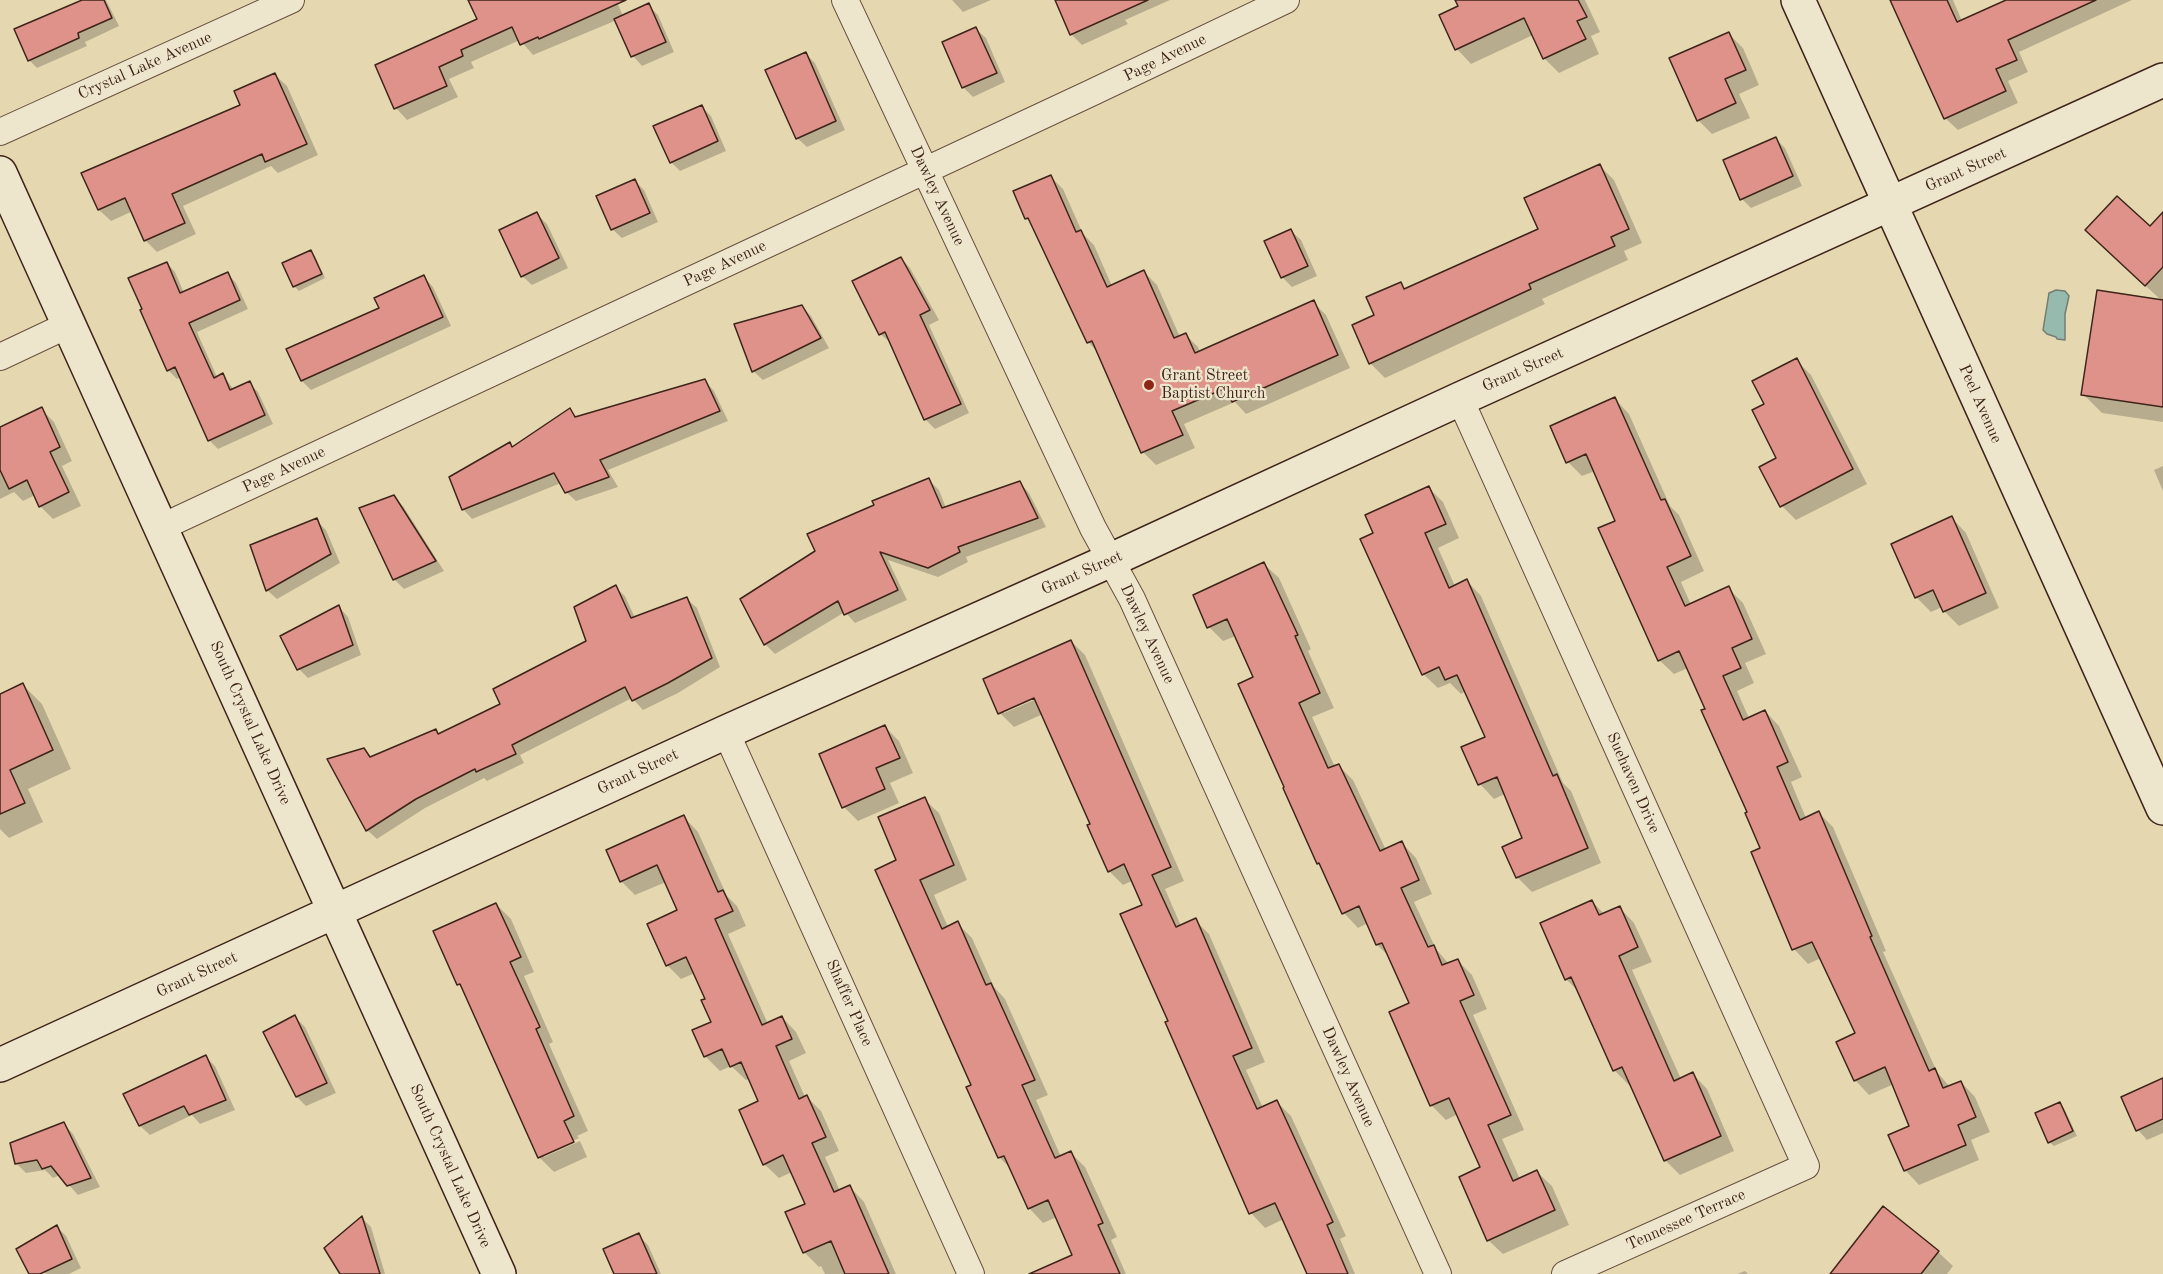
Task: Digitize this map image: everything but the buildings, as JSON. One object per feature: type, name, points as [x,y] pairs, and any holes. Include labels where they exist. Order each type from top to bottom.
[{"type":"street","name":"Crystal Lake Avenue","points":[[0,132],[291,0]]},
{"type":"street","name":"Dawley Avenue","points":[[845,0],[1093,528],[1137,610],[1438,1274]]},
{"type":"street","name":"Page Avenue","points":[[162,526],[925,171],[1286,0]]},
{"type":"street","name":"Peel Avenue","points":[[1798,0],[2163,808]]},
{"type":"street","name":"Grant Street","points":[[0,1065],[726,732],[1111,560],[2163,80]]},
{"type":"street","name":"South Crystal Lake Drive","points":[[0,173],[162,526],[499,1274]]},
{"type":"street","points":[[0,357],[70,324]]},
{"type":"street","name":"Suehaven Drive","points":[[1460,399],[1806,1166]]},
{"type":"street","name":"Shaffer Place","points":[[726,732],[971,1274]]},
{"type":"street","name":"Tennessee Terrace","points":[[1565,1274],[1806,1166]]},
{"type":"water","points":[[2056,290],[2065,291],[2069,296],[2065,314],[2065,340],[2057,339],[2043,330],[2049,293]]},
{"type":"place","name":"Grant Street Baptist Church","points":[[1149,385]]}]
